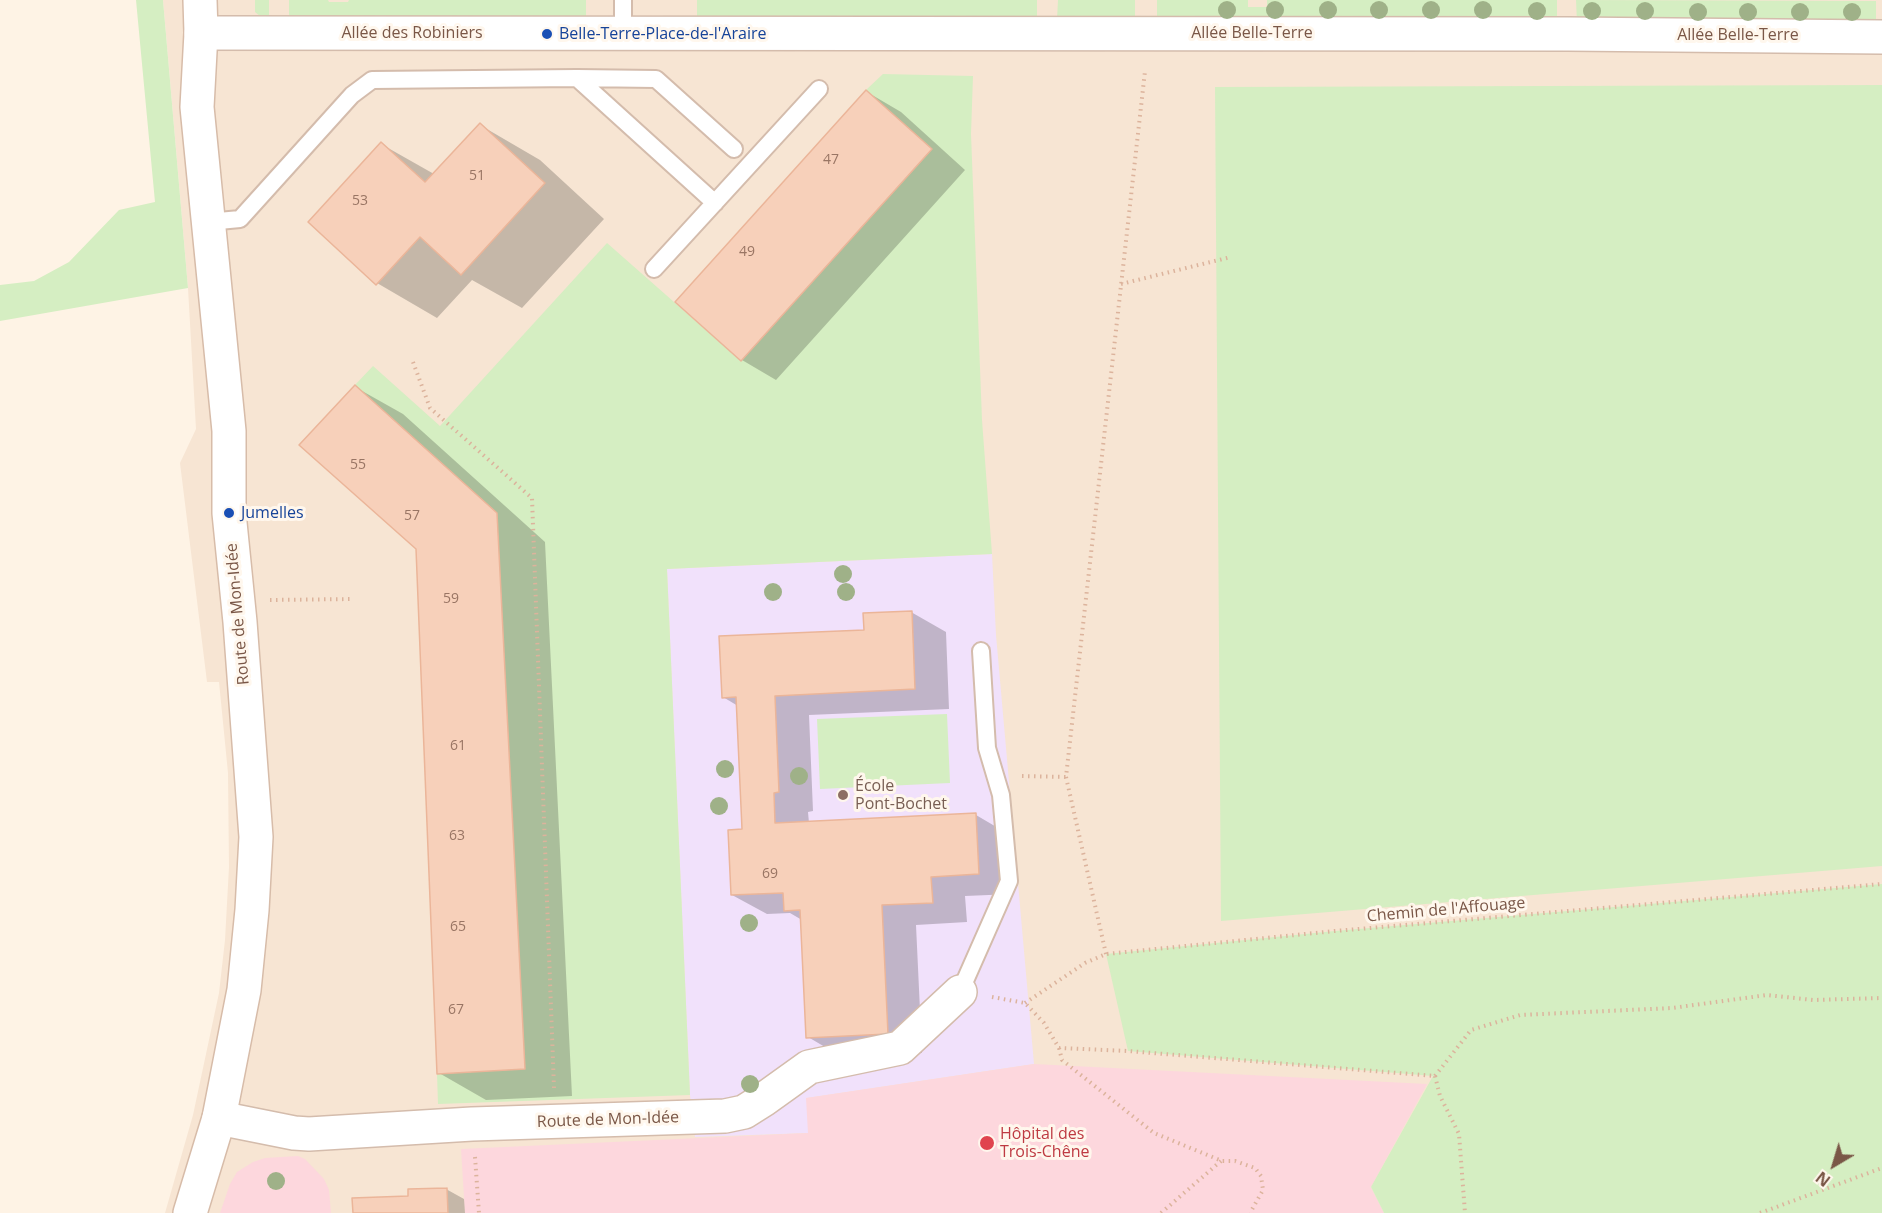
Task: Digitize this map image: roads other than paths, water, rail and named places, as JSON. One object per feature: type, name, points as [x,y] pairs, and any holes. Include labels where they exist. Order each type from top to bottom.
[{"type":"street","name":"Route de Mon-Idée","points":[[190,1213],[219,1118],[244,990],[256,837],[240,622],[229,513],[229,430],[197,107],[201,33],[200,0]]},
{"type":"street","name":"Allée des Robiniers","points":[[201,33],[623,34]]},
{"type":"street","name":"Allée Belle-Terre","points":[[623,34],[1882,36]]},
{"type":"street","name":"Route de Mon-Idée","points":[[219,1118],[294,1133],[472,1124],[725,1116],[744,1112],[809,1066],[900,1048],[960,992]]},
{"type":"lane","points":[[623,0],[623,34]]},
{"type":"lane","points":[[576,78],[715,203]]},
{"type":"lane","points":[[208,222],[240,219],[352,95],[372,80],[656,79],[734,149]]},
{"type":"lane","points":[[654,269],[819,89]]},
{"type":"lane","points":[[960,992],[1009,881],[1001,795],[987,748],[981,651]]},
{"type":"place","name":"Belle-Terre-Place-de-l'Araire","points":[[547,34]]},
{"type":"place","name":"Jumelles","points":[[229,513]]},
{"type":"place","name":"École Pont-Bochet","points":[[843,795]]},
{"type":"place","name":"Hôpital des Trois-Chêne","points":[[987,1143]]}]
